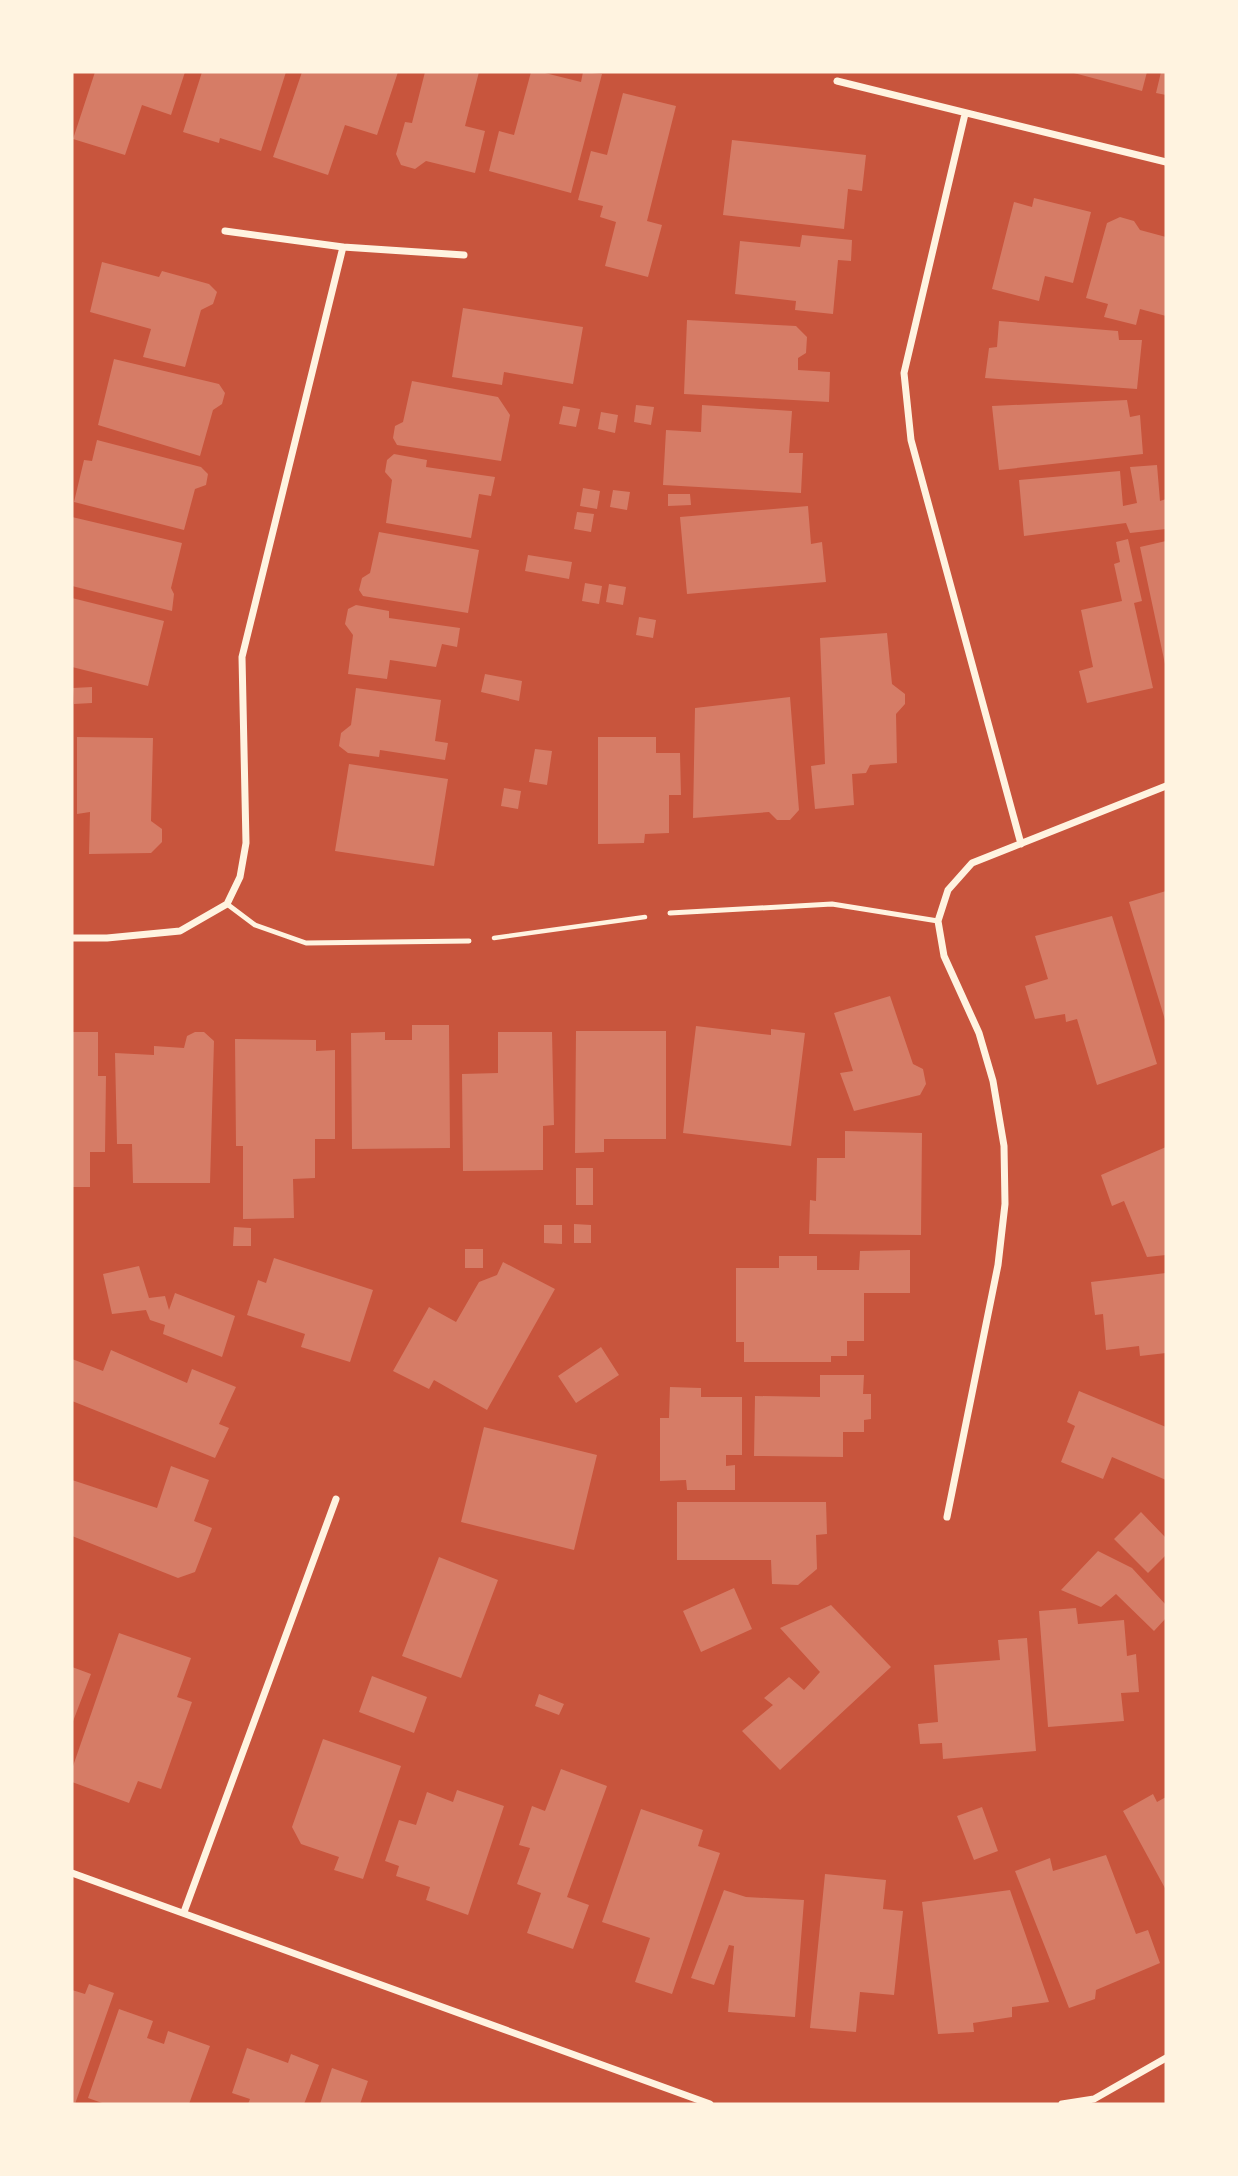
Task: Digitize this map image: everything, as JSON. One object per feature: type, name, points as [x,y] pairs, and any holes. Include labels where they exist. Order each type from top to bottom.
[{"type":"street","points":[[837,81],[1166,162]]},
{"type":"street","points":[[965,114],[904,373],[911,440],[1021,844]]},
{"type":"street","points":[[225,231],[343,247],[464,255]]},
{"type":"street","points":[[72,938],[107,938],[180,931],[227,904],[240,877],[246,843],[242,657],[343,247]]},
{"type":"street","points":[[947,1517],[998,1265],[1005,1204],[1004,1146],[993,1082],[979,1033],[944,956],[938,921],[948,890],[972,863],[1166,786]]},
{"type":"street","points":[[184,1912],[336,1499]]},
{"type":"street","points":[[72,1873],[710,2104]]},
{"type":"street","points":[[1062,2104],[1095,2102],[1166,2057]]},
{"type":"lane","points":[[227,904],[255,925],[306,943],[469,941]]},
{"type":"lane","points":[[670,913],[832,904],[938,921]]},
{"type":"path","points":[[469,941],[670,913]]},
{"type":"building","points":[[95,72],[185,72],[171,115],[142,105],[125,155],[73,139]]},
{"type":"building","points":[[202,72],[286,72],[261,151],[220,138],[219,143],[183,132]]},
{"type":"building","points":[[302,72],[398,72],[377,135],[345,125],[328,175],[273,157]]},
{"type":"building","points":[[425,72],[479,72],[465,126],[485,131],[475,173],[426,161],[415,169],[401,165],[396,154],[405,122],[412,123]]},
{"type":"building","points":[[531,72],[581,82],[583,72],[602,74],[571,193],[489,171],[499,131],[514,135]]},
{"type":"building","points":[[1070,72],[1147,72],[1142,91]]},
{"type":"building","points":[[1161,72],[1166,72],[1166,95],[1156,93]]},
{"type":"building","points":[[623,93],[676,106],[647,221],[662,225],[648,277],[605,266],[616,222],[600,217],[603,206],[578,200],[591,151],[607,155]]},
{"type":"building","points":[[732,140],[866,155],[862,191],[848,189],[844,229],[723,215]]},
{"type":"building","points":[[1034,198],[1091,212],[1073,283],[1045,276],[1039,301],[992,289],[1014,202],[1032,207]]},
{"type":"building","points":[[1120,217],[1134,221],[1140,230],[1166,237],[1166,316],[1140,309],[1136,325],[1104,317],[1108,304],[1086,298],[1107,223]]},
{"type":"building","points":[[802,235],[852,240],[851,261],[838,260],[833,314],[795,310],[796,301],[735,294],[740,241],[800,247]]},
{"type":"building","points":[[102,262],[159,277],[162,271],[209,284],[217,292],[213,304],[201,310],[185,367],[143,357],[151,329],[90,312]]},
{"type":"building","points":[[463,308],[583,327],[573,384],[504,372],[502,385],[452,377]]},
{"type":"building","points":[[687,320],[796,326],[807,337],[806,353],[798,358],[798,370],[830,372],[829,402],[684,394]]},
{"type":"building","points":[[999,321],[1118,331],[1119,340],[1142,340],[1137,389],[985,378],[989,348],[997,347]]},
{"type":"building","points":[[114,359],[219,384],[225,393],[222,404],[213,410],[200,456],[98,425]]},
{"type":"building","points":[[412,381],[498,397],[510,415],[501,461],[397,445],[393,438],[395,426],[403,422]]},
{"type":"building","points":[[1127,400],[1130,417],[1140,415],[1143,454],[999,470],[992,406]]},
{"type":"building","points":[[636,405],[654,407],[651,425],[634,422]]},
{"type":"building","points":[[702,405],[792,411],[789,453],[803,453],[801,493],[663,485],[666,430],[701,432]]},
{"type":"building","points":[[563,406],[580,409],[576,427],[559,424]]},
{"type":"building","points":[[601,412],[618,415],[615,433],[598,429]]},
{"type":"building","points":[[97,440],[201,467],[208,474],[206,485],[195,489],[184,530],[74,502],[84,460],[92,461]]},
{"type":"building","points":[[394,454],[427,460],[426,467],[495,477],[491,496],[479,494],[471,538],[386,523],[392,480],[385,472],[387,460]]},
{"type":"building","points":[[1157,465],[1160,501],[1166,499],[1166,529],[1130,533],[1126,523],[1024,536],[1019,480],[1120,471],[1123,506],[1137,503],[1130,467]]},
{"type":"building","points":[[583,488],[600,491],[597,509],[580,506]]},
{"type":"building","points":[[613,490],[630,492],[627,510],[610,507]]},
{"type":"building","points":[[668,494],[690,494],[691,505],[668,506]]},
{"type":"building","points":[[808,506],[811,544],[822,542],[826,582],[687,594],[680,517]]},
{"type":"building","points":[[577,512],[594,514],[591,532],[574,529]]},
{"type":"building","points":[[72,517],[182,543],[171,588],[174,594],[172,611],[72,586]]},
{"type":"building","points":[[379,532],[479,550],[468,613],[363,596],[359,590],[362,578],[370,573]]},
{"type":"building","points":[[1128,539],[1142,601],[1134,603],[1153,688],[1087,703],[1079,671],[1093,667],[1081,610],[1122,601],[1114,564],[1120,562],[1116,542]]},
{"type":"building","points":[[1166,541],[1166,663],[1165,664],[1140,547]]},
{"type":"building","points":[[528,555],[572,562],[569,579],[525,571]]},
{"type":"building","points":[[585,583],[602,586],[599,604],[582,601]]},
{"type":"building","points":[[609,584],[626,587],[623,605],[606,602]]},
{"type":"building","points":[[72,598],[164,621],[148,686],[72,667]]},
{"type":"building","points":[[356,605],[389,611],[389,618],[460,628],[457,647],[442,644],[436,667],[390,660],[387,679],[348,674],[353,635],[345,624],[348,609]]},
{"type":"building","points":[[639,617],[656,620],[653,638],[636,635]]},
{"type":"building","points":[[887,633],[892,684],[905,694],[905,704],[896,714],[897,763],[870,765],[866,773],[852,774],[854,805],[815,809],[811,766],[825,764],[820,638]]},
{"type":"building","points":[[485,674],[522,681],[519,701],[481,692]]},
{"type":"building","points":[[92,687],[92,703],[74,704],[73,688]]},
{"type":"building","points":[[356,688],[441,700],[435,741],[448,743],[445,760],[380,750],[379,757],[348,753],[339,746],[341,733],[351,725]]},
{"type":"building","points":[[790,697],[799,810],[790,820],[777,820],[769,812],[693,818],[695,708]]},
{"type":"building","points":[[77,737],[153,738],[151,821],[162,829],[162,842],[151,853],[89,854],[90,812],[77,814]]},
{"type":"building","points":[[598,737],[656,737],[656,753],[680,753],[681,795],[669,795],[669,833],[645,834],[644,843],[598,844]]},
{"type":"building","points":[[535,749],[552,751],[547,785],[529,782]]},
{"type":"building","points":[[349,764],[448,779],[434,866],[335,851]]},
{"type":"building","points":[[504,788],[521,791],[518,809],[501,806]]},
{"type":"building","points":[[1166,891],[1166,1023],[1129,902]]},
{"type":"building","points":[[1112,916],[1157,1064],[1097,1085],[1077,1019],[1066,1022],[1065,1014],[1035,1019],[1025,986],[1048,979],[1035,936]]},
{"type":"building","points":[[890,996],[913,1064],[923,1069],[926,1084],[920,1095],[854,1111],[840,1073],[853,1071],[834,1013]]},
{"type":"building","points":[[412,1025],[449,1025],[450,1148],[352,1149],[351,1033],[385,1032],[385,1040],[412,1040]]},
{"type":"building","points":[[696,1026],[771,1035],[771,1029],[805,1033],[791,1146],[683,1133]]},
{"type":"building","points":[[576,1031],[666,1031],[666,1139],[604,1139],[604,1152],[575,1153]]},
{"type":"building","points":[[72,1032],[98,1032],[98,1076],[106,1076],[105,1152],[90,1152],[90,1187],[72,1187]]},
{"type":"building","points":[[204,1032],[214,1041],[210,1183],[133,1183],[132,1144],[117,1144],[115,1053],[154,1055],[154,1046],[184,1048],[187,1036]]},
{"type":"building","points":[[498,1032],[552,1032],[554,1125],[543,1126],[543,1170],[463,1171],[462,1074],[498,1073]]},
{"type":"building","points":[[235,1039],[316,1040],[316,1051],[335,1050],[335,1139],[315,1139],[315,1178],[293,1179],[294,1218],[243,1219],[243,1146],[236,1146]]},
{"type":"building","points":[[845,1131],[922,1133],[921,1235],[809,1234],[810,1200],[816,1201],[817,1158],[845,1158]]},
{"type":"building","points":[[1166,1147],[1166,1255],[1147,1257],[1124,1201],[1112,1206],[1101,1175]]},
{"type":"building","points":[[576,1168],[593,1168],[593,1205],[576,1205]]},
{"type":"building","points":[[574,1224],[591,1225],[591,1243],[574,1243]]},
{"type":"building","points":[[544,1225],[562,1225],[562,1244],[544,1243]]},
{"type":"building","points":[[234,1227],[251,1228],[251,1246],[233,1246]]},
{"type":"building","points":[[465,1249],[483,1249],[483,1268],[465,1268]]},
{"type":"building","points":[[910,1250],[910,1293],[864,1293],[864,1341],[847,1341],[847,1356],[831,1356],[831,1362],[744,1362],[744,1342],[736,1342],[736,1268],[779,1268],[779,1256],[817,1256],[817,1270],[859,1270],[860,1251]]},
{"type":"building","points":[[274,1258],[373,1290],[350,1362],[301,1347],[305,1334],[247,1315],[258,1280],[266,1283]]},
{"type":"building","points":[[503,1262],[555,1289],[487,1410],[434,1380],[429,1389],[393,1371],[429,1307],[456,1322],[479,1282],[497,1275]]},
{"type":"building","points":[[139,1266],[149,1298],[165,1296],[169,1310],[175,1293],[235,1316],[222,1357],[163,1334],[165,1325],[150,1320],[146,1310],[112,1314],[103,1274]]},
{"type":"building","points":[[1166,1273],[1166,1353],[1140,1356],[1139,1346],[1106,1350],[1103,1314],[1095,1315],[1091,1282]]},
{"type":"building","points":[[601,1347],[619,1375],[576,1403],[558,1376]]},
{"type":"building","points":[[111,1350],[187,1383],[192,1369],[236,1387],[219,1424],[229,1428],[215,1458],[72,1401],[72,1359],[103,1371]]},
{"type":"building","points":[[820,1375],[864,1375],[863,1394],[871,1394],[871,1419],[864,1420],[864,1432],[843,1432],[843,1457],[754,1456],[755,1396],[820,1397]]},
{"type":"building","points":[[670,1387],[701,1388],[701,1397],[742,1397],[742,1455],[726,1455],[726,1466],[735,1465],[735,1490],[687,1490],[686,1480],[660,1481],[660,1418],[669,1418]]},
{"type":"building","points":[[1079,1391],[1166,1427],[1166,1480],[1112,1457],[1103,1479],[1061,1462],[1075,1426],[1067,1422]]},
{"type":"building","points":[[484,1427],[597,1455],[574,1550],[461,1522]]},
{"type":"building","points":[[171,1466],[209,1480],[194,1521],[212,1528],[195,1572],[178,1578],[72,1536],[72,1480],[157,1508]]},
{"type":"building","points":[[677,1502],[826,1502],[827,1534],[816,1535],[817,1569],[798,1585],[772,1584],[771,1560],[677,1560]]},
{"type":"building","points":[[1141,1512],[1166,1538],[1166,1555],[1148,1573],[1114,1539]]},
{"type":"building","points":[[1098,1551],[1132,1568],[1166,1605],[1166,1618],[1154,1631],[1116,1594],[1101,1607],[1061,1590]]},
{"type":"building","points":[[439,1557],[498,1580],[461,1678],[402,1656]]},
{"type":"building","points":[[734,1588],[752,1629],[701,1652],[683,1611]]},
{"type":"building","points":[[831,1605],[891,1667],[780,1770],[742,1731],[773,1705],[764,1698],[789,1677],[804,1690],[820,1672],[780,1628]]},
{"type":"building","points":[[1076,1608],[1078,1624],[1124,1620],[1127,1656],[1136,1654],[1139,1692],[1121,1693],[1124,1721],[1048,1727],[1039,1611]]},
{"type":"building","points":[[119,1633],[191,1658],[177,1697],[192,1702],[161,1789],[138,1781],[129,1803],[72,1782],[72,1769]]},
{"type":"building","points":[[1027,1638],[1036,1751],[943,1759],[942,1743],[920,1744],[918,1724],[938,1722],[934,1665],[1000,1660],[998,1640]]},
{"type":"building","points":[[72,1667],[91,1674],[72,1724]]},
{"type":"building","points":[[372,1676],[427,1697],[414,1733],[359,1712]]},
{"type":"building","points":[[539,1694],[564,1704],[559,1715],[535,1706]]},
{"type":"building","points":[[323,1739],[401,1766],[363,1879],[334,1870],[339,1857],[301,1844],[292,1827]]},
{"type":"building","points":[[561,1769],[607,1786],[567,1897],[589,1905],[573,1949],[527,1933],[541,1893],[517,1884],[530,1848],[519,1845],[532,1806],[545,1811]]},
{"type":"building","points":[[457,1790],[504,1806],[468,1915],[426,1900],[430,1887],[396,1876],[399,1866],[385,1861],[399,1820],[416,1825],[427,1792],[453,1802]]},
{"type":"building","points":[[1153,1794],[1157,1802],[1166,1797],[1166,1890],[1123,1811]]},
{"type":"building","points":[[982,1807],[998,1851],[974,1860],[957,1816]]},
{"type":"building","points":[[641,1809],[703,1830],[698,1846],[720,1853],[672,1994],[635,1982],[650,1938],[602,1922]]},
{"type":"building","points":[[1106,1855],[1136,1934],[1148,1930],[1160,1963],[1096,1990],[1095,1999],[1069,2008],[1015,1871],[1050,1858],[1053,1871]]},
{"type":"building","points":[[825,1874],[886,1880],[883,1909],[903,1911],[894,1995],[860,1992],[856,2032],[810,2028]]},
{"type":"building","points":[[724,1890],[746,1897],[804,1900],[795,2017],[728,2012],[734,1946],[729,1945],[714,1985],[691,1978]]},
{"type":"building","points":[[1010,1890],[1049,2002],[1012,2007],[1012,2017],[973,2023],[974,2032],[938,2034],[922,1902]]},
{"type":"building","points":[[89,1984],[114,1993],[75,2104],[72,2104],[72,1990],[85,1994]]},
{"type":"building","points":[[119,2009],[153,2021],[147,2038],[164,2044],[168,2031],[210,2046],[189,2104],[105,2104],[88,2098]]},
{"type":"building","points":[[247,2048],[288,2063],[291,2054],[319,2065],[304,2104],[248,2104],[250,2099],[232,2093]]},
{"type":"building","points":[[332,2068],[368,2081],[360,2104],[320,2104]]}]
